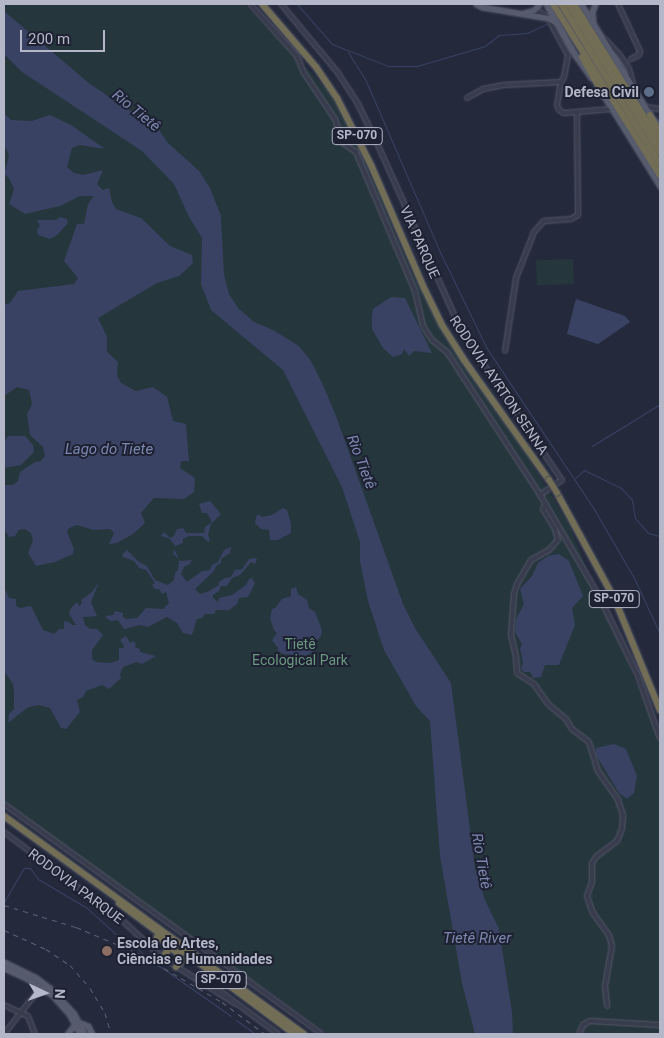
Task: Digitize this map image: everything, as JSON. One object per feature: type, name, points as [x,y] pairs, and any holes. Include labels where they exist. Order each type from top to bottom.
[{"type":"highway","name":"RODOVIA AYRTON SENNA","points":[[262,4],[316,67],[337,98],[371,165],[442,325],[464,360],[557,493],[614,600],[660,710]]},
{"type":"highway","points":[[553,4],[605,98]]},
{"type":"highway","points":[[559,4],[578,44]]},
{"type":"highway","points":[[559,4],[660,164]]},
{"type":"highway","points":[[568,4],[660,153]]},
{"type":"highway","points":[[574,4],[660,142]]},
{"type":"highway","points":[[562,20],[660,175]]},
{"type":"highway","points":[[650,116],[660,133]]},
{"type":"highway","name":"SP-070","points":[[4,816],[304,1034]]},
{"type":"highway","name":"SP-070","points":[[91,879],[147,926],[294,1034]]},
{"type":"highway","points":[[147,926],[166,946],[237,993]]},
{"type":"highway","points":[[163,958],[167,951],[166,946]]},
{"type":"highway","points":[[176,967],[182,961],[187,960]]},
{"type":"main road","points":[[476,4],[482,7],[548,18],[554,21],[561,30]]},
{"type":"main road","points":[[532,14],[539,4]]},
{"type":"main road","points":[[546,4],[575,55],[605,98],[660,186]]},
{"type":"main road","points":[[581,4],[650,116],[660,127]]},
{"type":"main road","points":[[594,25],[592,12],[595,4]]},
{"type":"main road","points":[[4,962],[20,968],[65,1002],[80,1034]]},
{"type":"main road","points":[[4,968],[42,985]]},
{"type":"main road","points":[[75,1026],[84,1034]]},
{"type":"main road","points":[[66,1034],[75,1026],[88,1026],[92,1034]]},
{"type":"street","points":[[250,4],[297,56],[304,72],[335,119],[343,143],[356,152],[415,290],[423,326],[432,340],[447,352],[546,504],[613,622],[638,676],[660,738]]},
{"type":"street","name":"VIA PARQUE","points":[[281,4],[328,60],[357,102],[457,324],[562,480],[540,495]]},
{"type":"street","points":[[600,35],[625,59],[631,59],[640,55],[640,51],[618,4]]},
{"type":"street","points":[[532,14],[544,20],[555,29]]},
{"type":"street","points":[[548,18],[568,55],[564,78],[560,82],[557,108],[564,112],[601,108],[612,109]]},
{"type":"street","points":[[620,55],[629,70],[635,90]]},
{"type":"street","points":[[629,70],[631,59]]},
{"type":"street","points":[[467,98],[483,89],[504,85],[560,82]]},
{"type":"street","points":[[601,108],[605,98]]},
{"type":"street","points":[[645,106],[660,109]]},
{"type":"street","points":[[505,351],[516,278],[534,232],[544,220],[571,219],[578,215],[576,112]]},
{"type":"street","points":[[546,504],[543,508],[555,529],[558,540],[548,550],[531,560],[518,584],[514,594],[511,635],[516,657],[517,673],[534,684],[548,704],[566,719],[572,730],[589,742],[598,771],[618,800],[623,815],[622,829],[618,841],[596,857],[592,863],[592,882],[587,896],[593,913],[609,935],[612,946],[604,989],[607,1006]]},
{"type":"street","points":[[4,804],[322,1034]]},
{"type":"street","name":"RODOVIA PARQUE","points":[[4,832],[125,923],[163,958],[194,979],[213,986],[278,1034]]},
{"type":"street","points":[[4,1034],[42,985]]},
{"type":"street","points":[[4,1004],[22,1011],[32,1021],[35,1034]]},
{"type":"street","points":[[579,1034],[583,1025],[590,1021],[660,1025]]},
{"type":"green space","name":"Tietê Ecological Park","points":[[4,4],[244,4],[328,90],[356,140],[410,268],[454,350],[530,460],[570,526],[599,602],[616,634],[652,720],[660,747],[660,1034],[328,1034],[4,803]]},
{"type":"green space","points":[[573,259],[574,284],[537,285],[536,260]]},
{"type":"water","name":"Tietê River","points":[[4,11],[90,84],[159,130],[167,142],[199,171],[210,188],[221,216],[224,275],[229,294],[238,308],[254,322],[273,330],[299,346],[311,361],[323,385],[336,416],[403,604],[415,628],[451,683],[475,868],[485,900],[499,929],[512,1012],[513,1034],[475,1034],[462,983],[440,856],[430,721],[416,706],[384,650],[368,601],[360,561],[360,542],[342,487],[283,370],[211,310],[201,284],[202,238],[189,217],[174,184],[142,151],[22,72],[4,54]]},
{"type":"water","name":"Lago do Tiete","points":[[4,113],[11,120],[32,121],[50,115],[71,125],[105,149],[80,145],[72,148],[67,167],[74,173],[83,175],[103,170],[97,184],[103,190],[109,188],[112,202],[116,209],[141,218],[170,246],[192,255],[193,263],[179,276],[157,283],[98,318],[107,337],[107,352],[118,362],[117,375],[121,383],[136,391],[153,387],[167,397],[173,421],[186,424],[189,461],[181,461],[180,468],[195,478],[194,492],[184,499],[154,498],[141,513],[145,523],[133,534],[117,543],[109,544],[114,533],[110,529],[93,530],[77,525],[69,528],[67,532],[74,549],[73,554],[55,562],[36,566],[28,553],[33,540],[31,533],[25,529],[19,530],[15,536],[9,537],[5,531],[4,485],[13,485],[18,481],[20,472],[35,462],[41,461],[45,456],[43,447],[30,435],[27,414],[32,404],[29,390],[17,387],[4,396],[4,305],[10,303],[18,291],[74,284],[78,278],[64,261],[77,224],[84,224],[88,204],[94,196],[80,196],[60,206],[25,214],[9,204],[14,189],[9,178],[4,174],[9,156],[4,144]]},
{"type":"water","points":[[60,217],[67,219],[68,223],[57,235],[50,239],[38,235],[37,230],[40,226],[37,220],[56,220]]},
{"type":"water","points":[[391,297],[405,298],[432,353],[414,351],[409,356],[404,349],[402,354],[393,357],[383,348],[372,329],[372,315],[373,309]]},
{"type":"water","points":[[576,299],[625,316],[630,322],[598,344],[567,334]]},
{"type":"water","points":[[8,436],[25,436],[33,445],[34,452],[21,465],[4,468],[4,442]]},
{"type":"water","points":[[210,501],[221,514],[211,524],[208,535],[210,540],[208,542],[202,536],[189,536],[183,539],[183,543],[175,546],[170,539],[161,536],[164,532],[170,538],[174,536],[177,529],[183,528],[186,533],[204,533],[205,527],[212,522],[207,513],[202,513],[199,504]]},
{"type":"water","points":[[283,508],[287,510],[291,524],[291,533],[278,540],[270,540],[269,530],[261,529],[255,523],[256,517],[258,514],[262,517],[272,515]]},
{"type":"water","points":[[231,547],[230,553],[221,559],[221,563],[195,589],[200,594],[219,585],[219,582],[225,578],[231,577],[235,570],[242,569],[249,559],[257,559],[255,564],[251,562],[240,575],[232,578],[227,586],[221,586],[219,591],[213,595],[213,598],[218,602],[219,598],[232,595],[246,585],[249,579],[252,578],[255,583],[248,597],[239,598],[237,604],[229,610],[216,610],[214,614],[205,614],[202,618],[197,619],[192,635],[183,633],[177,623],[167,617],[148,627],[140,625],[124,629],[118,620],[111,621],[106,618],[106,616],[113,615],[115,611],[123,613],[123,617],[126,619],[137,618],[146,608],[163,609],[169,603],[166,592],[162,594],[159,589],[155,589],[152,585],[155,583],[146,570],[139,568],[134,561],[123,557],[122,555],[127,550],[139,562],[147,566],[155,580],[168,585],[174,580],[175,573],[178,570],[179,559],[180,561],[192,560],[190,564],[184,567],[181,574],[187,582],[202,571],[210,570],[212,565],[218,562],[224,550]]},
{"type":"water","points":[[174,549],[179,559],[173,554]]},
{"type":"water","points":[[559,554],[569,561],[583,596],[572,608],[575,625],[559,665],[545,665],[541,677],[533,678],[530,672],[524,672],[521,669],[523,662],[520,649],[522,644],[515,632],[516,619],[524,604],[520,589],[532,576],[538,563],[548,556]]},
{"type":"water","points":[[99,582],[91,602],[97,616],[83,617],[85,625],[90,629],[97,629],[103,635],[92,650],[92,659],[96,662],[111,663],[119,660],[119,648],[124,648],[120,640],[126,636],[130,643],[133,641],[136,644],[135,647],[140,649],[140,652],[156,656],[142,664],[137,662],[123,667],[120,674],[121,678],[109,689],[102,685],[86,691],[83,697],[77,700],[80,712],[66,729],[61,728],[50,708],[39,705],[28,707],[8,723],[9,714],[14,709],[14,693],[13,684],[4,671],[4,587],[9,598],[16,599],[16,606],[20,608],[31,606],[43,630],[54,634],[59,629],[64,629],[64,621],[76,625],[69,614],[71,608],[77,602],[79,606],[82,604],[81,600],[92,592]]},
{"type":"water","points":[[296,587],[298,594],[307,600],[309,608],[315,612],[322,630],[321,636],[315,643],[315,650],[306,656],[283,654],[278,651],[272,640],[277,633],[270,618],[272,609],[282,599],[291,596],[291,589]]},
{"type":"water","points":[[614,744],[626,749],[637,776],[634,793],[627,799],[619,793],[596,755],[596,748]]},
{"type":"waterway","points":[[297,4],[332,44],[388,66],[417,66],[485,46],[499,35],[527,33],[546,24]]},
{"type":"waterway","points":[[348,52],[366,81],[439,250],[486,347],[594,509],[634,578],[660,634]]},
{"type":"waterway","points":[[592,446],[660,404]]},
{"type":"waterway","points":[[574,479],[584,470],[621,488],[632,500],[635,518],[648,533],[660,536]]},
{"type":"waterway","points":[[4,902],[24,868],[30,868],[38,879],[87,908],[119,937],[139,950],[153,964],[161,967],[231,1016]]},
{"type":"waterway","points":[[236,1020],[255,1034]]},
{"type":"railway","points":[[4,905],[76,927],[138,953],[222,1002],[265,1034]]},
{"type":"railway","points":[[4,930],[46,949],[70,965],[90,988],[105,1013],[111,1034]]},
{"type":"place","name":"Defesa Civil","points":[[649,92]]},
{"type":"place","name":"Escola de Artes, Ciências e Humanidades","points":[[107,951]]},
{"type":"water label","name":"Rio Tietê","points":[[136,111]]},
{"type":"water label","name":"Rio Tietê","points":[[361,462]]},
{"type":"water label","name":"Rio Tietê","points":[[481,861]]}]
